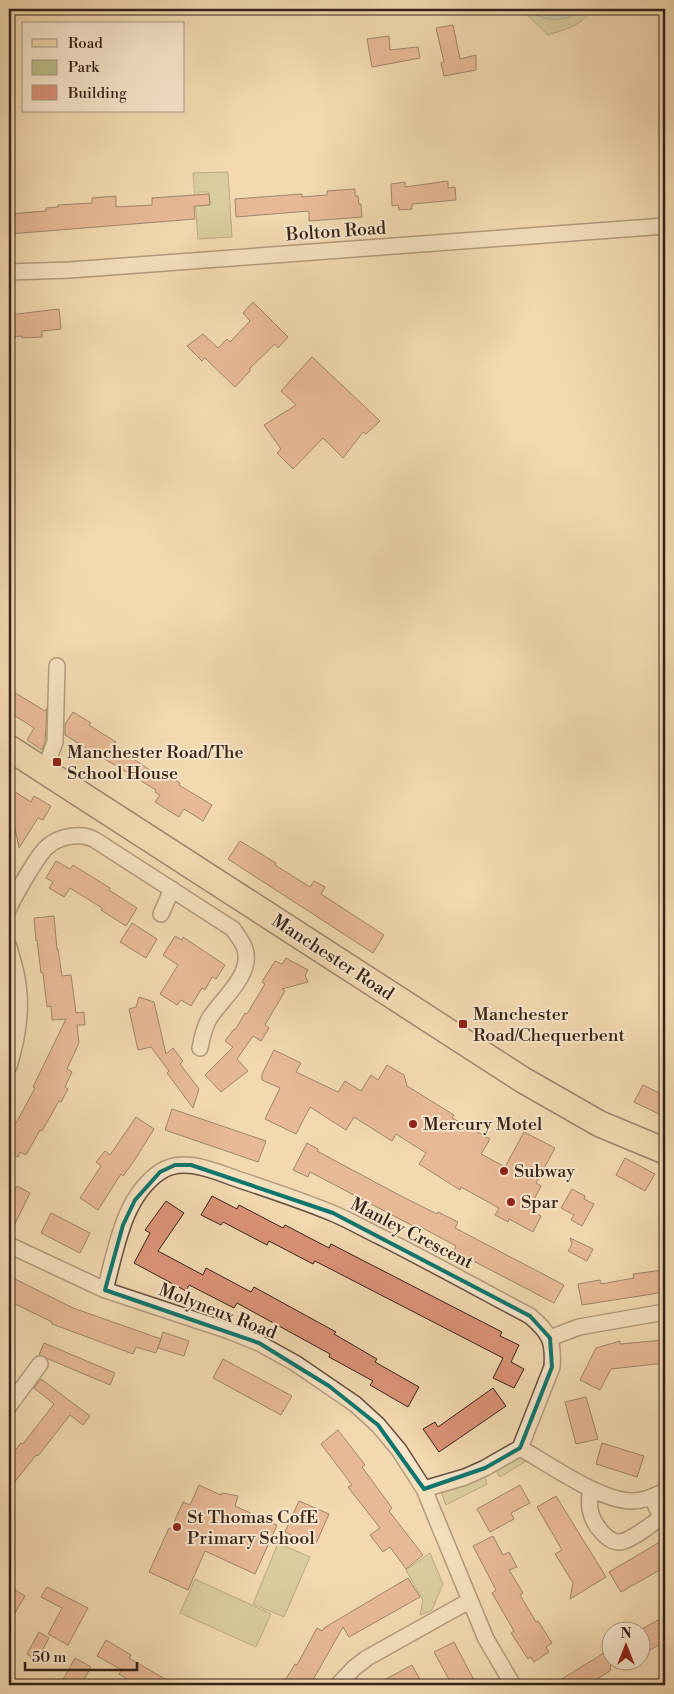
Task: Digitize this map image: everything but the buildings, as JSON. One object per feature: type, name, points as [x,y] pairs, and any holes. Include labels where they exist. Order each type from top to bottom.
[{"type":"main road","name":"Manchester Road","points":[[9,748],[523,1080],[600,1124],[665,1151]]},
{"type":"street","name":"Bolton Road","points":[[9,272],[70,270],[665,226]]},
{"type":"street","points":[[44,771],[55,742],[57,666]]},
{"type":"street","points":[[9,908],[46,848],[57,840],[79,835],[95,840],[233,929],[245,949],[246,960],[244,970],[198,1024],[200,1048]]},
{"type":"street","points":[[161,914],[172,890]]},
{"type":"street","points":[[9,947],[18,982],[19,997],[17,1034],[9,1066]]},
{"type":"street","name":"Manley Crescent","points":[[105,1290],[123,1226],[135,1200],[147,1184],[160,1172],[175,1165],[191,1165],[265,1188],[333,1213],[430,1262],[530,1316],[550,1338]]},
{"type":"street","name":"Molyneux Road","points":[[9,1245],[105,1290],[229,1331],[259,1343],[295,1363],[355,1404],[378,1426],[404,1458],[424,1489],[486,1640],[513,1685]]},
{"type":"street","points":[[424,1489],[465,1477],[520,1448],[552,1367],[554,1352],[550,1338],[579,1327],[665,1312]]},
{"type":"street","points":[[9,1406],[40,1364]]},
{"type":"street","points":[[520,1448],[590,1490],[630,1501],[658,1494],[661,1517],[624,1541],[616,1542],[604,1536],[591,1514],[590,1490]]},
{"type":"street","points":[[338,1685],[354,1668],[367,1658],[469,1601]]},
{"type":"highlighted area","points":[[175,1165],[191,1165],[333,1213],[530,1316],[550,1338],[552,1367],[520,1448],[485,1468],[424,1489],[378,1425],[329,1386],[259,1343],[105,1290],[123,1225],[135,1200],[160,1172]]},
{"type":"green space","points":[[521,9],[529,9],[537,16],[575,12],[578,9],[591,9],[588,15],[578,23],[548,35]]},
{"type":"green space","points":[[228,172],[232,237],[198,239],[193,173]],"holes":[[[198,192],[209,192],[210,205],[199,206]]]},
{"type":"green space","points":[[516,1456],[526,1461],[500,1477],[495,1469]]},
{"type":"green space","points":[[484,1474],[487,1484],[446,1505],[441,1492]]},
{"type":"green space","points":[[278,1543],[310,1557],[284,1617],[253,1604]]},
{"type":"green space","points":[[430,1553],[443,1584],[432,1610],[420,1615],[423,1600],[406,1570]]},
{"type":"green space","points":[[195,1579],[271,1614],[256,1647],[180,1613]]},
{"type":"water","points":[[529,9],[578,9],[567,17],[554,20],[540,16]]},
{"type":"place","name":"Manchester Road/The School House","points":[[57,762]]},
{"type":"place","name":"Manchester Road/Chequerbent","points":[[463,1024]]},
{"type":"place","name":"Mercury Motel","points":[[413,1124]]},
{"type":"place","name":"Subway","points":[[504,1171]]},
{"type":"place","name":"Spar","points":[[511,1202]]},
{"type":"place","name":"St Thomas CofE Primary School","points":[[177,1527]]}]
